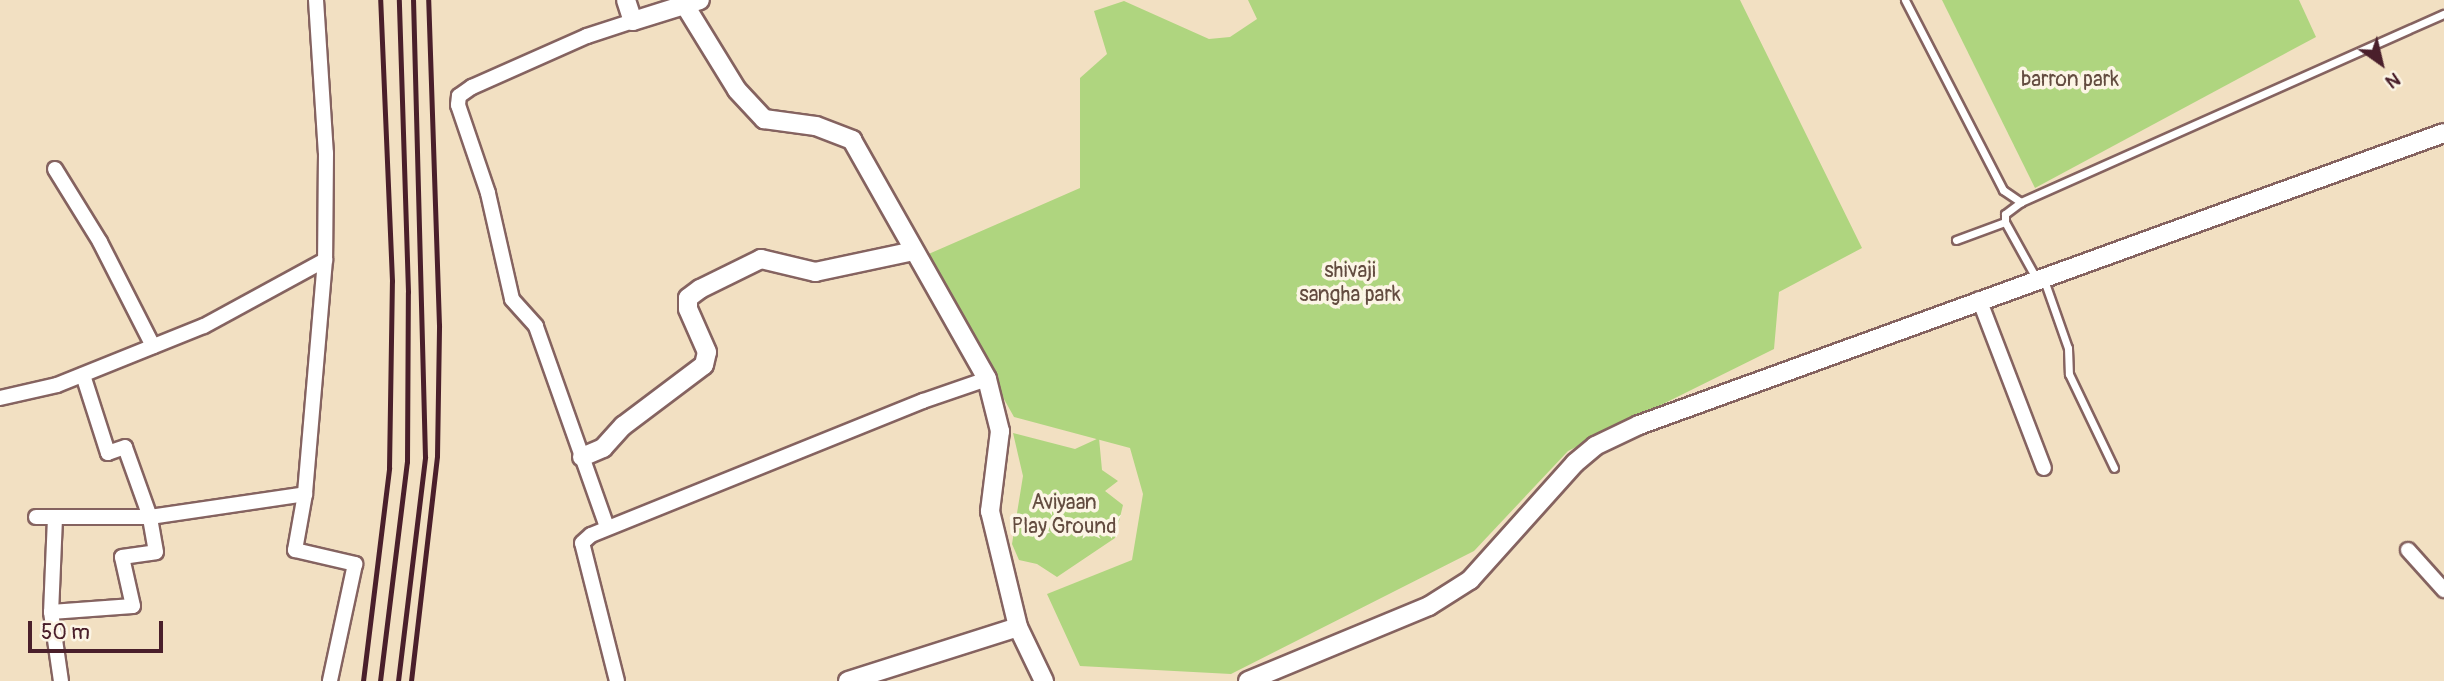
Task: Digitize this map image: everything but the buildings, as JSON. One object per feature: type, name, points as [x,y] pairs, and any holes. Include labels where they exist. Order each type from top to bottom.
[{"type":"street","points":[[316,0],[326,153],[325,260],[305,494],[295,550],[355,564],[330,681]]},
{"type":"street","points":[[626,0],[633,21]]},
{"type":"street","points":[[607,527],[536,326],[512,299],[488,193],[458,105],[459,96],[472,87],[587,36],[693,4],[737,90],[764,119],[816,126],[852,140],[987,379],[1000,432],[990,511],[1018,627],[1044,681]]},
{"type":"street","points":[[1248,681],[1429,606],[1470,580],[1595,446],[1639,425],[2039,277],[2444,133]]},
{"type":"street","points":[[55,169],[100,242],[153,346]]},
{"type":"street","points":[[582,457],[603,448],[623,426],[704,365],[707,352],[688,309],[688,298],[700,289],[761,259],[816,272],[914,251]]},
{"type":"street","points":[[0,398],[83,375],[204,326],[325,260]]},
{"type":"street","points":[[1979,299],[2044,468]]},
{"type":"street","points":[[51,612],[132,606],[122,557],[156,552],[150,517],[125,447],[108,453],[83,375]]},
{"type":"street","points":[[617,681],[582,542],[607,527],[922,401],[987,379]]},
{"type":"street","points":[[36,517],[150,517],[305,494]]},
{"type":"street","points":[[55,518],[51,612],[61,681]]},
{"type":"street","points":[[2407,550],[2444,590]]},
{"type":"street","points":[[848,681],[1018,627]]},
{"type":"lane","points":[[1905,0],[2003,190],[2021,202]]},
{"type":"lane","points":[[2114,468],[2069,374],[2068,348],[2039,277],[2005,222],[2004,215],[2021,202],[2444,15]]},
{"type":"lane","points":[[1956,240],[2005,222]]},
{"type":"green space","name":"shivaji sangha park","points":[[1248,0],[1740,0],[1862,248],[1779,292],[1774,349],[1568,451],[1474,551],[1231,674],[1080,666],[1047,594],[1132,560],[1143,494],[1130,448],[1014,417],[924,256],[1080,188],[1080,78],[1107,54],[1094,11],[1124,1],[1209,39],[1230,37],[1257,19]]},
{"type":"green space","name":"barron park","points":[[1942,0],[2299,0],[2316,37],[2035,188]]},
{"type":"green space","name":"Aviyaan Play Ground","points":[[1013,433],[1075,449],[1099,438],[1102,470],[1118,481],[1105,491],[1123,505],[1115,538],[1057,577],[1037,564],[1019,560],[1012,544],[1023,476]]},
{"type":"railway","points":[[363,681],[389,468],[392,281],[380,0]]},
{"type":"railway","points":[[380,681],[407,462],[408,292],[399,0]]},
{"type":"railway","points":[[398,681],[425,457],[413,0]]},
{"type":"railway","points":[[411,681],[437,456],[439,325],[428,0]]}]
